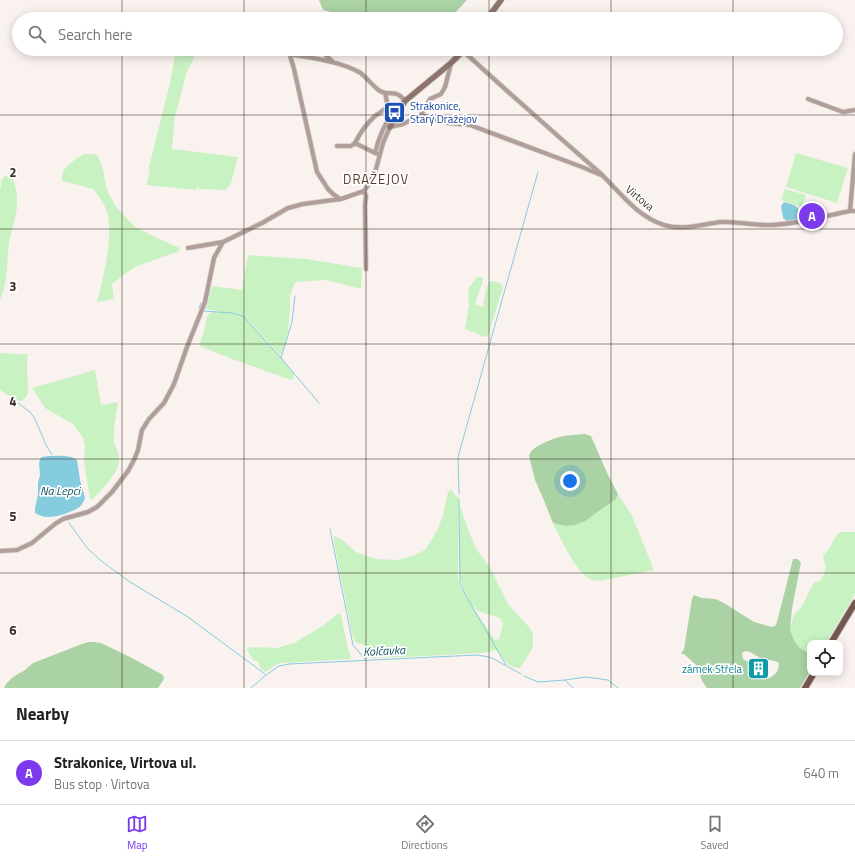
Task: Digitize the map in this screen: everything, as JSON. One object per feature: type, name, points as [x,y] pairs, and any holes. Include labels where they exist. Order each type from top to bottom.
[{"type":"main road","points":[[834,640],[855,603]]},
{"type":"main road","points":[[804,688],[812,676]]},
{"type":"street","points":[[492,12],[501,0]]},
{"type":"street","points":[[290,56],[317,172],[322,181],[333,194],[341,199]]},
{"type":"street","points":[[309,56],[333,62],[357,71],[380,91],[385,93],[395,93],[401,96],[405,101]]},
{"type":"street","points":[[327,56],[333,62]]},
{"type":"street","points":[[188,248],[223,242],[262,223],[288,208],[303,204],[341,199],[364,191],[376,168],[378,139],[386,121],[395,109],[458,56]]},
{"type":"street","name":"Virtova","points":[[471,56],[601,175],[634,208],[645,216],[665,225],[674,227],[697,226],[721,222],[782,225],[855,211]]},
{"type":"street","points":[[390,127],[403,124],[421,115],[430,99],[441,94],[445,87],[451,63]]},
{"type":"street","points":[[337,146],[351,146],[355,143],[360,132],[376,115],[386,110],[388,106],[385,93]]},
{"type":"street","points":[[808,99],[843,112],[855,110]]},
{"type":"street","points":[[377,153],[405,101]]},
{"type":"street","points":[[388,106],[395,109]]},
{"type":"street","points":[[421,115],[448,123],[470,125],[576,164],[601,175]]},
{"type":"street","points":[[355,143],[377,153]]},
{"type":"street","points":[[850,211],[855,154]]},
{"type":"street","points":[[364,191],[366,194],[366,269]]},
{"type":"street","points":[[328,201],[333,194]]},
{"type":"street","points":[[0,551],[17,550],[32,543],[63,519],[88,512],[97,507],[112,492],[128,471],[138,450],[142,430],[149,419],[164,403],[174,384],[187,346],[205,302],[214,258],[223,242]]},
{"type":"green space","points":[[319,0],[467,0],[456,12],[331,12],[323,10]]},
{"type":"green space","points":[[175,56],[195,56],[186,74],[175,116],[172,149],[238,157],[231,183],[226,190],[198,189],[198,184],[196,190],[146,185],[150,172],[148,171],[170,83]]},
{"type":"green space","points":[[796,153],[848,168],[837,203],[786,187]]},
{"type":"green space","points":[[84,154],[93,154],[98,156],[103,170],[107,190],[116,207],[135,227],[180,248],[179,251],[135,267],[112,284],[114,299],[97,302],[109,240],[108,216],[105,207],[93,189],[62,181],[65,168]]},
{"type":"green space","points":[[5,176],[12,177],[15,186],[17,205],[9,246],[5,285],[0,300],[0,190],[2,179]]},
{"type":"green space","points":[[785,189],[806,195],[802,207],[781,200]]},
{"type":"green space","points":[[248,255],[306,259],[362,268],[361,289],[326,280],[295,282],[290,296],[288,331],[282,354],[280,355],[248,320],[241,315],[206,309],[212,286],[242,290]]},
{"type":"green space","points":[[477,277],[483,278],[476,305],[483,307],[486,289],[490,281],[499,283],[503,287],[488,336],[485,337],[465,329],[469,305],[469,288]]},
{"type":"green space","points":[[212,312],[233,314],[245,318],[294,373],[293,379],[291,380],[200,346],[207,317]]},
{"type":"green space","points":[[0,353],[28,354],[28,391],[27,395],[22,401],[7,395],[0,390]]},
{"type":"green space","points":[[95,370],[101,405],[118,402],[114,425],[114,442],[119,457],[119,462],[114,474],[92,500],[90,499],[84,462],[85,445],[83,438],[73,424],[45,408],[32,388]]},
{"type":"green space","points":[[585,434],[591,436],[618,494],[615,500],[585,521],[575,525],[565,526],[553,523],[535,480],[529,456],[534,448],[551,440]]},
{"type":"green space","points":[[451,489],[459,498],[459,584],[469,600],[460,578],[460,506],[477,550],[491,569],[508,604],[529,627],[533,634],[533,647],[520,668],[509,665],[496,650],[479,653],[371,658],[367,657],[363,644],[356,643],[352,634],[334,536],[341,539],[356,552],[376,559],[398,560],[415,555],[425,550],[437,531],[443,515],[448,492]],"holes":[[[471,604],[478,611],[500,618],[503,624],[499,639],[495,640]]]},
{"type":"green space","points":[[618,494],[632,516],[654,570],[600,581],[592,580],[579,569],[574,562],[553,523],[565,526],[575,525],[596,514],[615,500]]},
{"type":"green space","points":[[840,532],[855,532],[855,594],[828,640],[807,640],[807,652],[795,642],[790,627],[795,613],[801,608],[813,584],[820,581],[824,574],[826,566],[823,556],[831,546],[835,537]]},
{"type":"green space","points":[[793,559],[797,559],[801,562],[792,609],[790,630],[795,642],[800,648],[807,652],[807,676],[800,688],[707,688],[702,681],[696,665],[684,654],[681,654],[684,649],[692,599],[694,595],[702,598],[716,599],[754,622],[772,627],[775,626]],"holes":[[[746,651],[750,652],[762,659],[779,663],[778,670],[772,677],[764,679],[757,677],[754,668],[757,667],[743,659],[742,653]]]},
{"type":"green space","points":[[338,613],[341,615],[351,657],[350,659],[282,663],[277,664],[265,672],[247,650],[251,647],[277,648],[294,643],[324,625]]},
{"type":"green space","points":[[88,642],[101,643],[130,657],[163,675],[164,679],[158,688],[4,688],[13,677],[33,663]]},
{"type":"water","points":[[785,202],[798,208],[797,219],[787,221],[783,218],[781,206]]},
{"type":"water","name":"Na Lepci","points":[[48,456],[67,456],[77,460],[85,498],[78,508],[54,517],[46,517],[35,513],[40,475],[40,459]]},
{"type":"waterway","points":[[459,494],[458,457],[538,172]]},
{"type":"waterway","points":[[281,358],[292,322],[295,296]]},
{"type":"waterway","points":[[199,308],[201,303]]},
{"type":"waterway","points":[[204,311],[232,313],[243,316],[319,403]]},
{"type":"waterway","points":[[18,403],[30,412],[35,419],[52,455]]},
{"type":"waterway","points":[[459,500],[460,583],[506,665]]},
{"type":"waterway","points":[[69,523],[88,549],[100,560],[130,582],[188,617],[265,674]]},
{"type":"waterway","points":[[330,529],[353,645],[365,659]]},
{"type":"waterway","name":"Kolčavka","points":[[251,688],[279,666],[289,664],[477,655],[494,659],[521,674]]},
{"type":"waterway","name":"Kolčavka","points":[[524,676],[538,682],[565,680],[573,688]]},
{"type":"waterway","points":[[565,680],[586,677],[608,680],[618,688]]},
{"type":"place","name":"Strakonice, Starý Dražejov","points":[[394,112]]},
{"type":"place","name":"Strakonice, Virtova ul.","points":[[812,216]]},
{"type":"place","name":"zámek Střela","points":[[758,669]]},
{"type":"district","name":"DRAŽEJOV","points":[[376,179]]}]
